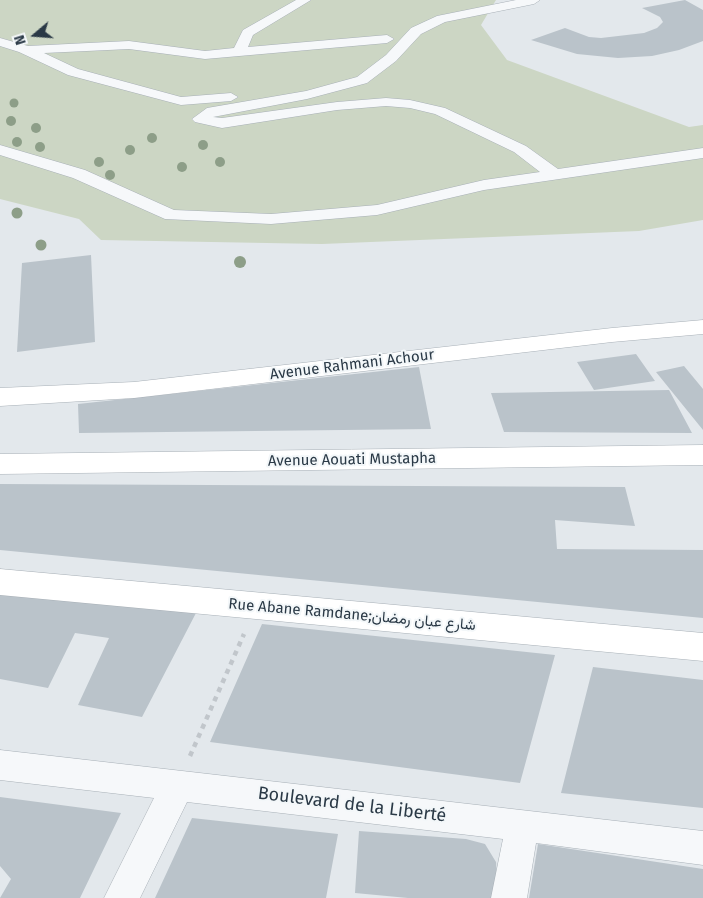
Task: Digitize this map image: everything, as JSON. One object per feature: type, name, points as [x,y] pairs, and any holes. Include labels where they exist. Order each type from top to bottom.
[{"type":"street","points":[[238,53],[248,33],[305,0]]},
{"type":"street","points":[[28,50],[129,46],[177,53],[238,53],[386,39],[422,17],[492,0]]},
{"type":"street","points":[[534,0],[441,20],[416,30],[391,58],[362,80],[308,95],[212,110],[200,119],[222,123],[337,106],[386,102],[410,104],[440,111],[520,149],[556,175]]},
{"type":"street","points":[[0,42],[28,50],[73,72],[181,101],[219,99],[289,89],[334,80],[367,62],[381,48],[386,39]]},
{"type":"street","points":[[0,150],[78,174],[171,215],[271,219],[378,210],[484,186],[703,153]]},
{"type":"street","name":"Avenue Rahmani Achour","points":[[0,397],[134,390],[612,335],[703,327]]},
{"type":"street","name":"Avenue Aouati Mustapha","points":[[0,464],[703,455]]},
{"type":"street","name":"Rue Abane Ramdane;شارع عبان رمضان","points":[[0,582],[703,647]]},
{"type":"street","name":"Boulevard de la Liberté","points":[[0,765],[522,824],[703,848]]},
{"type":"street","points":[[122,898],[178,785]]},
{"type":"street","points":[[509,898],[522,824]]},
{"type":"path","points":[[178,785],[257,606]]},
{"type":"green space","points":[[0,0],[496,0],[481,25],[507,60],[689,127],[703,125],[703,220],[639,231],[322,244],[101,240],[79,219],[0,199]]},
{"type":"building","points":[[685,0],[703,10],[703,41],[679,50],[652,56],[618,58],[577,54],[531,40],[565,28],[589,37],[601,38],[644,33],[657,28],[663,22],[660,17],[642,8]]},
{"type":"building","points":[[91,255],[95,342],[17,352],[22,263]]},
{"type":"building","points":[[636,354],[655,381],[594,390],[577,362]]},
{"type":"building","points":[[684,366],[703,389],[703,430],[656,372]]},
{"type":"building","points":[[419,367],[431,429],[79,433],[78,404]]},
{"type":"building","points":[[669,390],[692,433],[504,432],[491,393]]},
{"type":"building","points":[[0,484],[625,487],[635,526],[555,520],[557,549],[703,550],[703,618],[0,550]]},
{"type":"building","points":[[0,592],[196,613],[142,717],[78,705],[109,638],[75,633],[48,688],[0,679]]},
{"type":"building","points":[[262,624],[555,655],[520,783],[210,742]]},
{"type":"building","points":[[593,667],[703,680],[703,808],[561,793]]},
{"type":"building","points":[[0,797],[121,813],[80,898],[0,898],[11,879],[0,866]]},
{"type":"building","points":[[192,818],[338,834],[326,898],[155,898]]},
{"type":"building","points":[[359,831],[466,839],[485,844],[496,862],[498,898],[408,898],[355,893]]},
{"type":"building","points":[[538,844],[703,869],[703,898],[529,898]]}]
